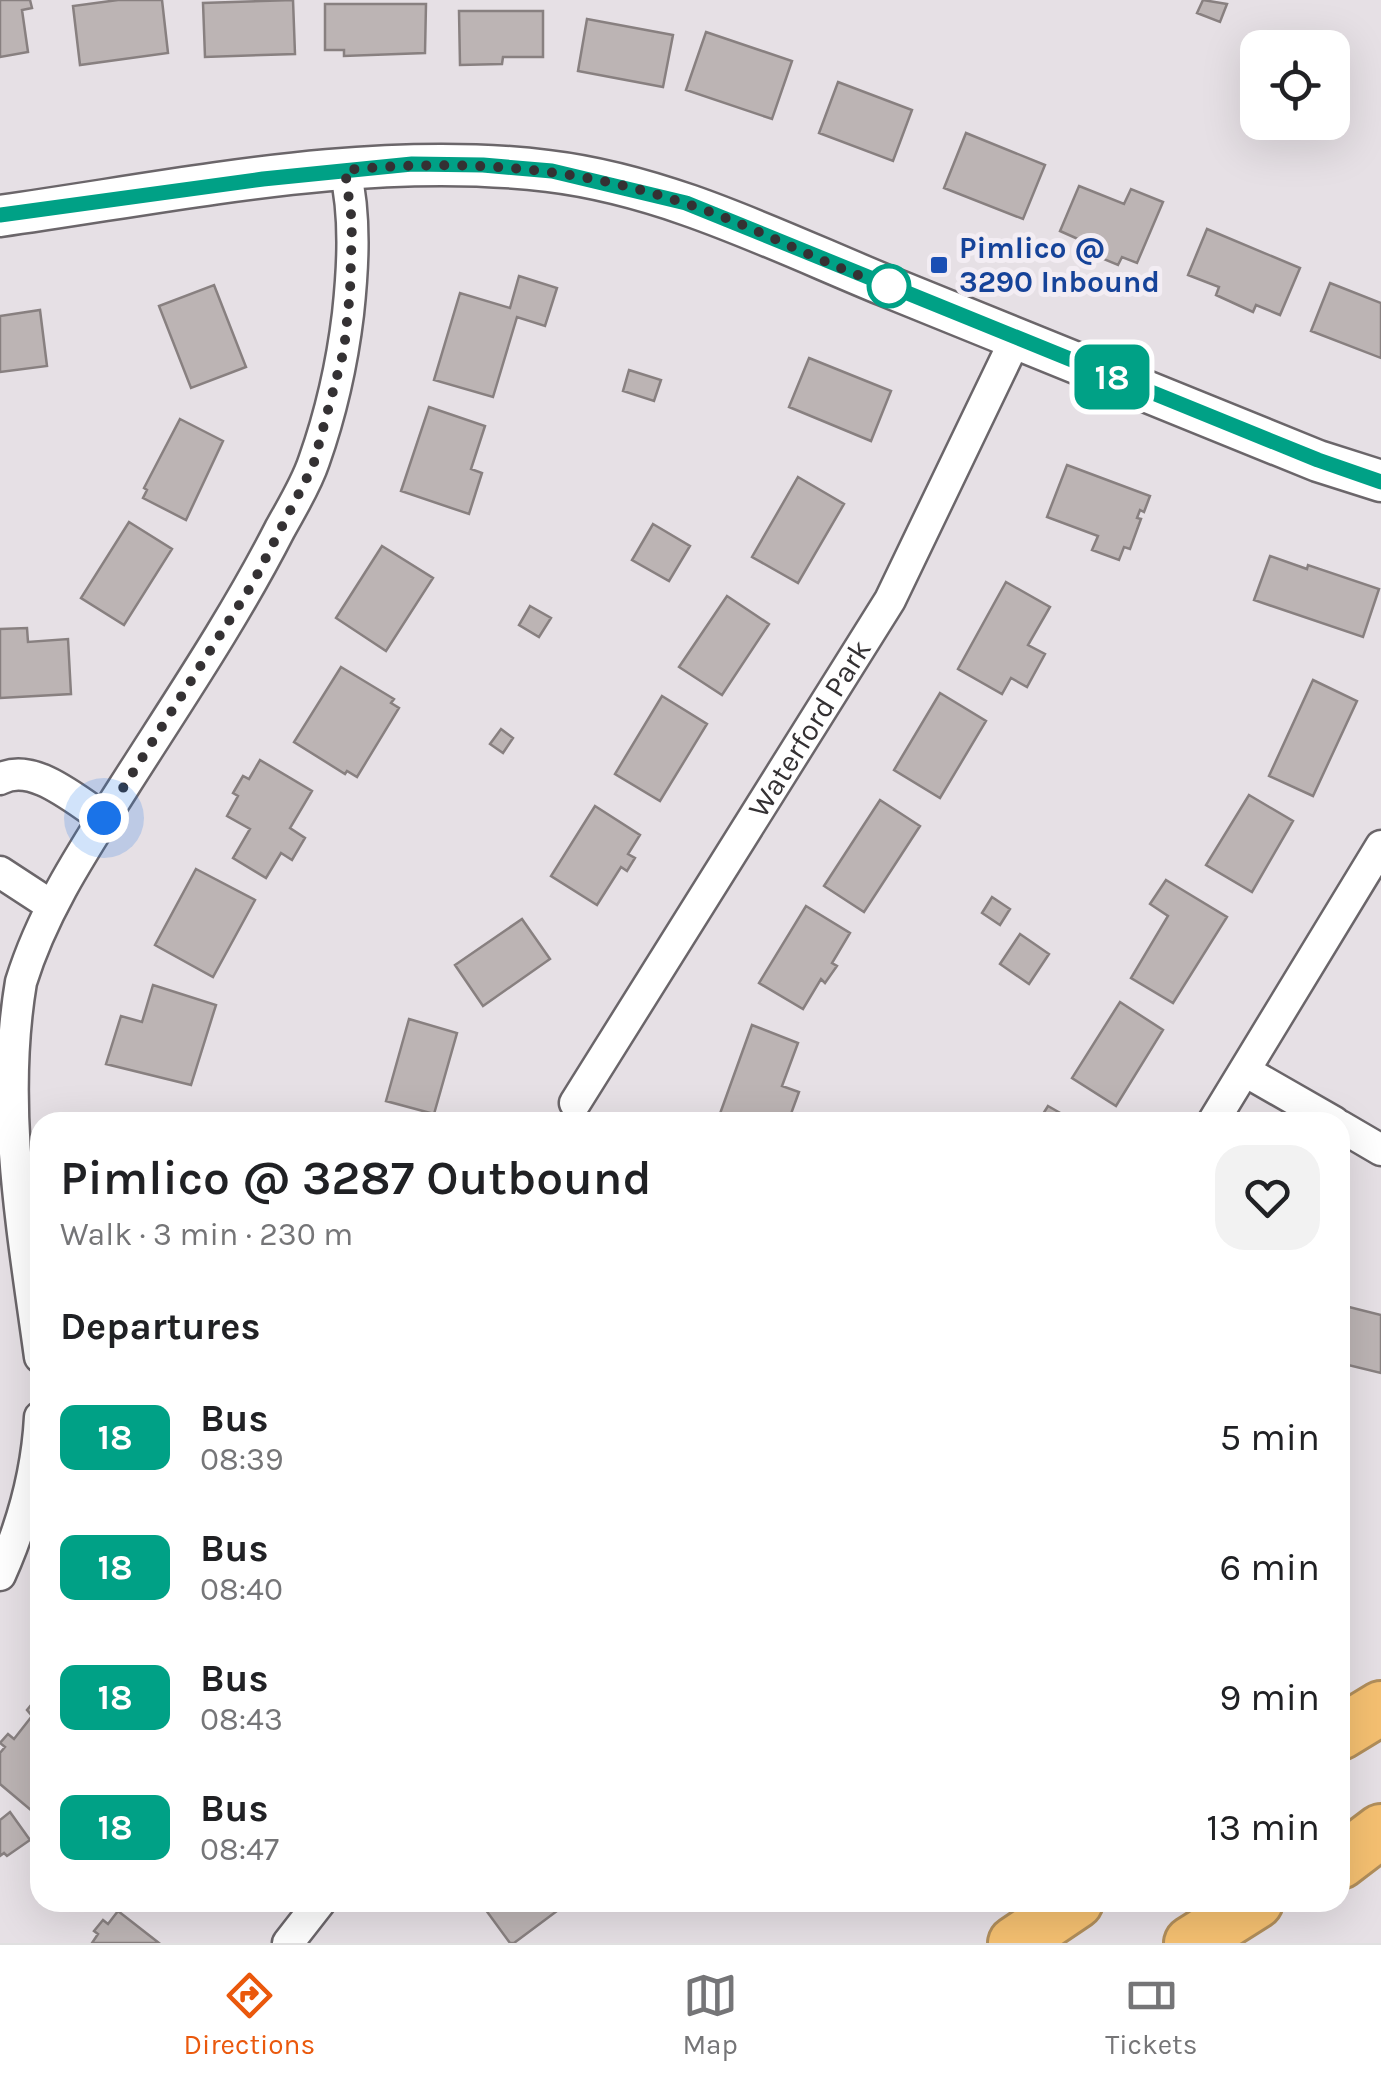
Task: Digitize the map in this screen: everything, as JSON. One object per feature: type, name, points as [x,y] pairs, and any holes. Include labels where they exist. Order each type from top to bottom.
[{"type":"highway","points":[[1350,1727],[1381,1708]]},
{"type":"highway","points":[[1350,1845],[1381,1828]]},
{"type":"highway","points":[[1350,1854],[1381,1828]]},
{"type":"highway","points":[[1015,1943],[1061,1912]]},
{"type":"highway","points":[[1191,1943],[1240,1912]]},
{"type":"highway","points":[[1232,1943],[1273,1912]]},
{"type":"street","points":[[0,216],[412,164],[552,171],[686,203],[1318,460],[1381,482]]},
{"type":"street","points":[[30,1325],[15,1276],[12,1190],[4,1125],[4,1079],[21,983],[52,906],[253,583],[313,466],[344,350],[352,222],[345,170]]},
{"type":"street","name":"Waterford Park","points":[[575,1103],[890,600],[1016,338]]},
{"type":"street","points":[[0,779],[8,774],[34,776],[104,818]]},
{"type":"street","points":[[1219,1112],[1381,846]]},
{"type":"street","points":[[0,872],[52,906]]},
{"type":"street","points":[[1245,1071],[1316,1112]]},
{"type":"street","points":[[1350,1132],[1381,1150]]},
{"type":"street","points":[[0,1575],[17,1538],[30,1489]]},
{"type":"street","points":[[288,1943],[312,1912]]},
{"type":"building","points":[[0,0],[30,0],[32,8],[22,10],[28,52],[0,57]]},
{"type":"building","points":[[162,0],[168,53],[80,65],[73,6]]},
{"type":"building","points":[[293,0],[295,54],[205,57],[203,3]]},
{"type":"building","points":[[1203,0],[1227,4],[1220,22],[1197,13]]},
{"type":"building","points":[[325,4],[426,4],[425,53],[344,56],[344,50],[325,50]]},
{"type":"building","points":[[459,11],[543,11],[543,57],[503,57],[502,64],[460,65]]},
{"type":"building","points":[[587,19],[673,35],[663,87],[578,71]]},
{"type":"building","points":[[706,32],[792,61],[772,119],[686,90]]},
{"type":"building","points":[[838,82],[912,110],[893,161],[819,133]]},
{"type":"building","points":[[966,133],[1045,165],[1023,219],[944,188]]},
{"type":"building","points":[[1079,186],[1124,204],[1131,189],[1163,202],[1137,263],[1122,257],[1118,265],[1075,247],[1078,239],[1060,231]]},
{"type":"building","points":[[1207,229],[1300,268],[1280,315],[1256,305],[1253,312],[1216,295],[1219,287],[1188,275]]},
{"type":"building","points":[[519,276],[557,288],[545,326],[517,317],[493,397],[434,380],[460,293],[510,308]]},
{"type":"building","points":[[1330,283],[1381,303],[1381,358],[1311,331]]},
{"type":"building","points":[[214,285],[246,367],[191,388],[159,306]]},
{"type":"building","points":[[40,310],[47,366],[0,372],[0,316]]},
{"type":"building","points":[[809,358],[891,391],[871,441],[789,407]]},
{"type":"building","points":[[629,370],[661,380],[654,401],[623,391]]},
{"type":"building","points":[[429,407],[485,426],[471,469],[482,473],[469,514],[401,491]]},
{"type":"building","points":[[180,419],[223,441],[186,520],[143,498],[147,490],[144,488]]},
{"type":"building","points":[[1067,465],[1150,496],[1144,512],[1140,510],[1137,518],[1141,519],[1130,549],[1124,547],[1119,560],[1092,550],[1098,536],[1047,517]]},
{"type":"building","points":[[798,477],[844,504],[798,583],[752,557]]},
{"type":"building","points":[[129,522],[172,549],[124,625],[81,598]]},
{"type":"building","points":[[653,524],[690,546],[669,581],[632,560]]},
{"type":"building","points":[[382,546],[433,578],[386,651],[336,618]]},
{"type":"building","points":[[1270,556],[1379,589],[1363,637],[1254,600]]},
{"type":"building","points":[[1006,582],[1050,607],[1028,645],[1045,654],[1027,687],[1011,678],[1002,694],[958,669]]},
{"type":"building","points":[[727,596],[769,624],[722,695],[679,667]]},
{"type":"building","points":[[530,606],[551,618],[539,637],[519,625]]},
{"type":"building","points":[[27,628],[28,642],[68,639],[71,694],[0,698],[0,629]]},
{"type":"building","points":[[341,667],[394,699],[391,703],[399,708],[357,777],[347,771],[345,774],[294,742]]},
{"type":"building","points":[[1313,680],[1357,701],[1313,796],[1269,776]]},
{"type":"building","points":[[940,693],[986,721],[940,798],[894,770]]},
{"type":"building","points":[[662,696],[707,724],[660,801],[615,774]]},
{"type":"building","points":[[501,729],[513,738],[503,753],[490,744]]},
{"type":"building","points":[[260,760],[312,791],[290,828],[305,838],[292,860],[281,853],[266,878],[233,858],[250,829],[227,816],[243,776],[249,779]]},
{"type":"building","points":[[1249,795],[1293,821],[1252,892],[1206,865]]},
{"type":"building","points":[[880,800],[920,826],[864,912],[824,886]]},
{"type":"building","points":[[595,806],[640,835],[628,854],[635,858],[627,871],[621,867],[597,905],[551,876]]},
{"type":"building","points":[[196,869],[255,900],[213,977],[155,945]]},
{"type":"building","points":[[1166,880],[1227,917],[1173,1003],[1131,978],[1168,916],[1150,904]]},
{"type":"building","points":[[992,897],[1010,909],[1000,925],[982,913]]},
{"type":"building","points":[[806,906],[850,933],[832,963],[837,966],[825,983],[821,979],[803,1009],[759,983]]},
{"type":"building","points":[[522,919],[550,959],[483,1006],[455,965]]},
{"type":"building","points":[[1020,934],[1049,954],[1029,984],[1000,964]]},
{"type":"building","points":[[153,985],[216,1005],[191,1085],[106,1064],[121,1016],[142,1022]]},
{"type":"building","points":[[1120,1002],[1163,1030],[1116,1106],[1072,1078]]},
{"type":"building","points":[[409,1019],[457,1033],[435,1112],[386,1101]]},
{"type":"building","points":[[752,1025],[798,1043],[782,1086],[799,1092],[792,1112],[721,1112]]},
{"type":"building","points":[[1350,1307],[1381,1315],[1381,1373],[1350,1365]]},
{"type":"building","points":[[30,1719],[30,1809],[0,1784],[0,1753],[5,1747],[0,1743],[8,1734],[14,1739]]},
{"type":"building","points":[[10,1812],[30,1840],[7,1856],[0,1856],[0,1820]]},
{"type":"building","points":[[119,1912],[159,1943],[92,1943],[98,1934],[94,1931],[103,1920],[108,1924]]},
{"type":"building","points":[[487,1912],[556,1912],[514,1943],[510,1943]]},
{"type":"bus line","name":"18","points":[[0,215],[263,179],[412,164],[552,171],[686,203],[1318,460],[1381,482]]},
{"type":"place","name":"Pimlico @ 3290 Inbound","points":[[939,265]]},
{"type":"route","points":[[104,818],[253,583],[313,466],[344,350],[352,222],[345,170],[412,164],[483,165],[552,171],[618,184],[686,203],[889,286]]}]
